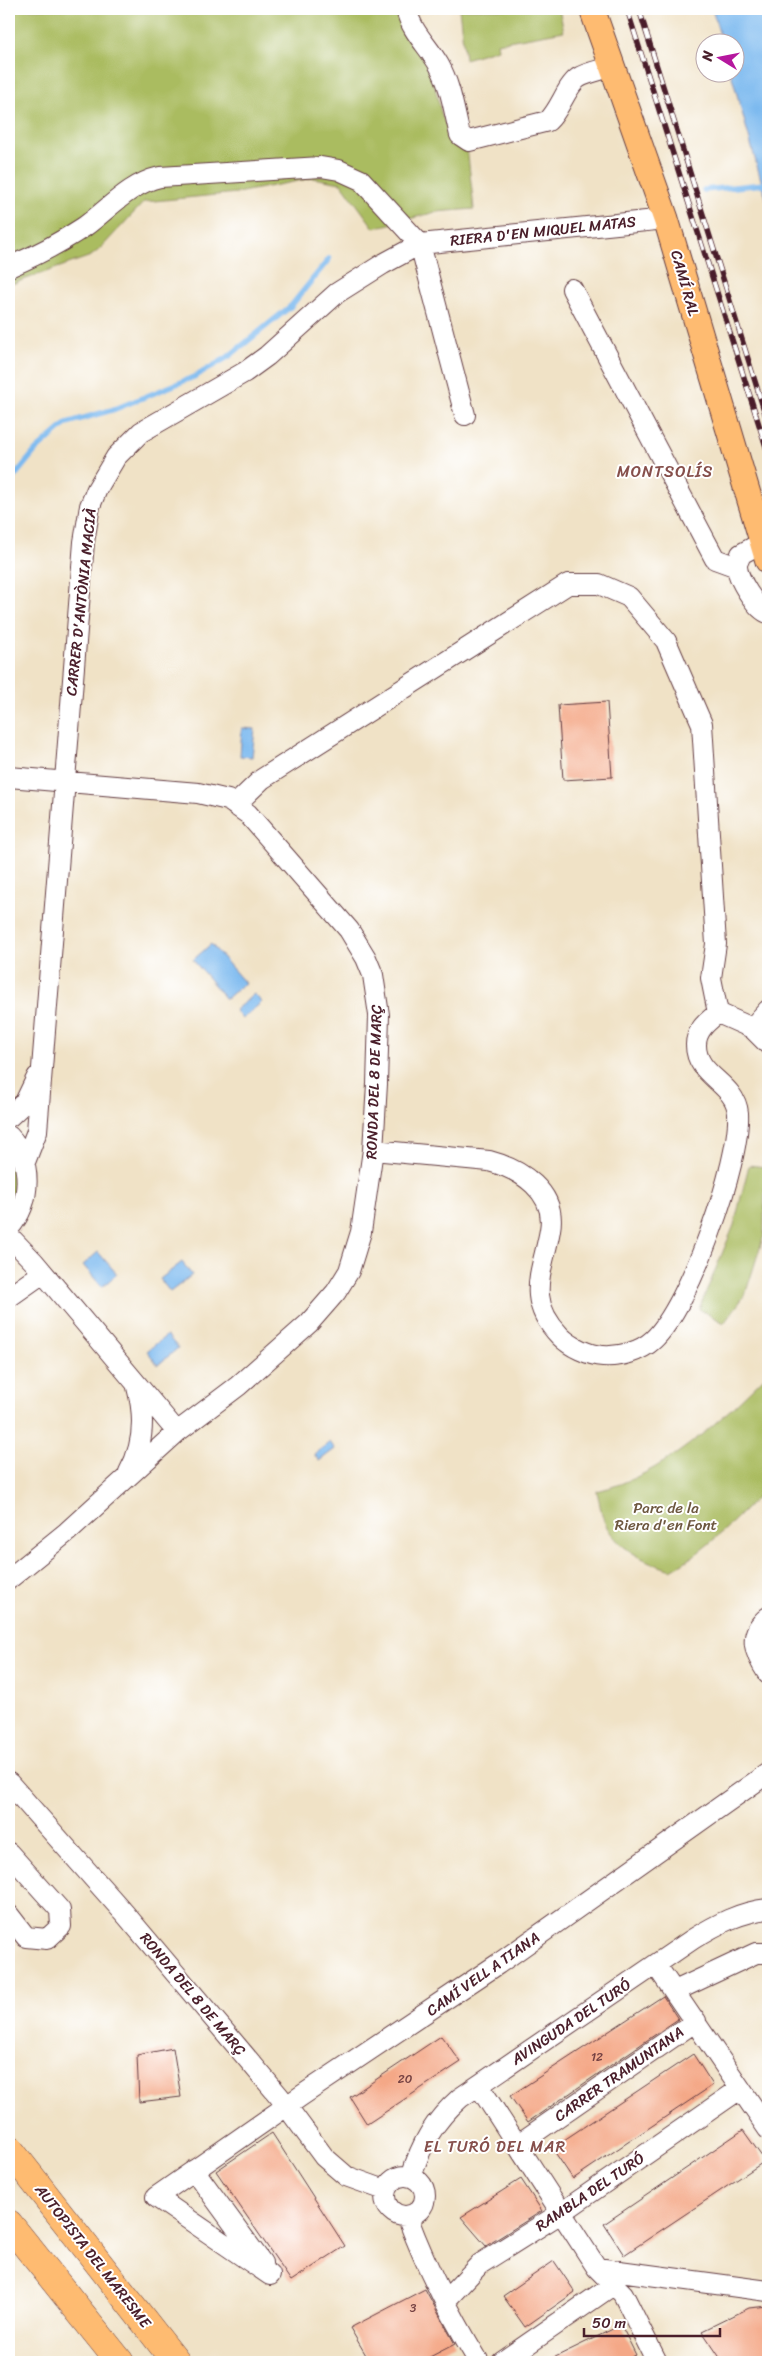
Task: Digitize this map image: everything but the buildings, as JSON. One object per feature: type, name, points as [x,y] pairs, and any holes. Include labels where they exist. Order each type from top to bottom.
[{"type":"highway","name":"AUTOPISTA DEL MARESME","points":[[9,2150],[176,2362]]},
{"type":"highway","points":[[9,2224],[120,2362]]},
{"type":"main road","name":"CAMÍ RAL","points":[[592,9],[666,219],[765,551]]},
{"type":"street","points":[[406,9],[412,29],[440,66],[448,87],[460,135],[469,141],[548,121],[556,114],[573,83],[579,78],[612,66]]},
{"type":"street","points":[[9,267],[70,236],[134,187],[147,180],[160,177],[312,168],[339,170],[361,180],[420,244],[465,415]]},
{"type":"street","name":"RIERA D'EN MIQUEL MATAS","points":[[420,244],[666,219]]},
{"type":"street","name":"CARRER D'ANTÒNIA MACIÀ","points":[[25,1162],[37,1131],[65,782],[90,506],[106,472],[141,432],[245,372],[267,356],[337,293],[356,279],[420,244]]},
{"type":"street","points":[[572,289],[715,559],[737,567]]},
{"type":"street","points":[[765,551],[741,554],[737,567],[748,592],[764,612],[768,613]]},
{"type":"street","points":[[235,805],[262,779],[568,584],[599,584],[629,597],[666,641],[702,724],[716,944],[712,978],[718,1013]]},
{"type":"street","name":"RONDA DEL 8 DE MARÇ","points":[[9,777],[198,793],[217,796],[235,805],[248,814],[349,930],[366,958],[375,982],[379,1015],[372,1150],[361,1232],[349,1271],[336,1292],[309,1322],[238,1386],[177,1432],[67,1532],[9,1579]]},
{"type":"street","points":[[752,1028],[768,1010]]},
{"type":"street","points":[[718,1013],[752,1028],[768,1044]]},
{"type":"street","points":[[372,1150],[489,1161],[501,1164],[530,1179],[539,1190],[551,1214],[538,1287],[544,1315],[552,1328],[575,1347],[599,1356],[625,1354],[638,1350],[651,1342],[672,1316],[705,1246],[728,1176],[738,1124],[736,1101],[729,1091],[700,1065],[696,1048],[699,1030],[718,1013]]},
{"type":"street","name":"CARRER D'ANTÒNIA MACIÀ","points":[[9,1116],[25,1102],[42,1066]]},
{"type":"street","points":[[9,1136],[17,1145],[25,1162],[27,1175],[24,1200],[10,1240],[43,1273],[177,1432]]},
{"type":"street","points":[[9,1297],[43,1273]]},
{"type":"street","name":"RONDA DEL 8 DE MARÇ","points":[[126,1479],[141,1440],[141,1402],[137,1385]]},
{"type":"street","points":[[768,1617],[756,1632],[754,1643],[757,1657],[768,1674]]},
{"type":"street","name":"CAMÍ VELL A TIANA","points":[[194,2170],[270,2275],[156,2197],[194,2170],[286,2107],[498,1964],[768,1773]]},
{"type":"street","name":"RONDA DEL 8 DE MARÇ","points":[[9,1783],[126,1916],[286,2107],[324,2157],[333,2166],[358,2182],[386,2190]]},
{"type":"street","points":[[9,1853],[60,1910],[61,1926],[47,1940],[26,1937],[9,1915]]},
{"type":"street","name":"AVINGUDA DEL TURÓ","points":[[411,2176],[418,2154],[436,2121],[460,2098],[719,1923],[743,1914],[768,1908]]},
{"type":"street","points":[[675,1991],[756,1952],[768,1953]]},
{"type":"street","points":[[656,1965],[696,2021],[768,2130]]},
{"type":"street","name":"CARRER TRAMUNTANA","points":[[517,2145],[696,2021]]},
{"type":"street","points":[[479,2086],[597,2268],[622,2294],[657,2362]]},
{"type":"street","name":"RAMBLA DEL TURÓ","points":[[445,2301],[480,2264],[561,2213],[740,2089]]},
{"type":"street","points":[[401,2176],[411,2176],[420,2182],[425,2196],[420,2209],[408,2216],[397,2214],[388,2208],[385,2197],[386,2190],[394,2179],[401,2176]]},
{"type":"street","points":[[408,2216],[418,2245],[445,2301],[479,2362]]},
{"type":"street","points":[[597,2268],[768,2291]]},
{"type":"street","points":[[502,2362],[613,2285]]},
{"type":"green space","points":[[9,9],[416,9],[422,55],[433,79],[442,116],[448,128],[467,147],[474,209],[436,212],[374,228],[341,183],[313,178],[237,193],[144,202],[100,249],[91,256],[9,285]]},
{"type":"green space","points":[[459,9],[559,9],[564,31],[497,43],[498,49],[465,59]]},
{"type":"green space","points":[[9,1157],[12,1163],[14,1182],[13,1195],[9,1207]]},
{"type":"green space","points":[[749,1165],[765,1167],[764,1235],[745,1295],[724,1323],[699,1309],[734,1225]]},
{"type":"green space","name":"Parc de la Riera d'en Font","points":[[768,1373],[768,1486],[710,1543],[671,1570],[632,1553],[623,1546],[609,1531],[604,1521],[597,1491],[621,1484],[645,1473],[690,1444],[731,1409]]},
{"type":"water","points":[[712,9],[768,9],[768,205],[734,82],[744,82],[744,32],[719,32]]},
{"type":"water","points":[[242,728],[255,729],[252,757],[240,756]]},
{"type":"water","points":[[211,944],[245,983],[226,999],[193,960]]},
{"type":"water","points":[[254,994],[262,1002],[242,1019],[235,1010]]},
{"type":"water","points":[[98,1252],[117,1274],[102,1287],[83,1265]]},
{"type":"water","points":[[182,1262],[192,1275],[170,1292],[160,1279]]},
{"type":"water","points":[[167,1335],[178,1348],[158,1365],[147,1351]]},
{"type":"water","points":[[330,1442],[335,1449],[319,1461],[314,1454]]},
{"type":"waterway","points":[[704,190],[764,184]]},
{"type":"waterway","points":[[9,483],[36,450],[67,423],[115,409],[196,376],[228,357],[291,306],[329,259]]},
{"type":"railway","points":[[627,9],[768,453]]},
{"type":"railway","points":[[639,9],[768,423]]},
{"type":"district","name":"MONTSOLÍS","points":[[665,471]]},
{"type":"district","name":"EL TURÓ DEL MAR","points":[[495,2146]]}]
